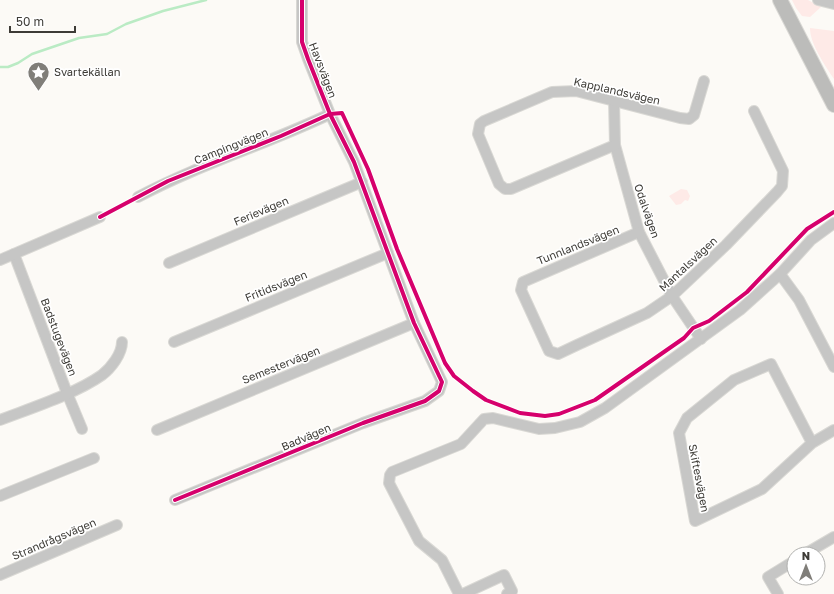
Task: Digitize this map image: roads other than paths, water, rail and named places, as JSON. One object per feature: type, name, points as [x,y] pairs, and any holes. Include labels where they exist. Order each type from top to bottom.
[{"type":"street","name":"Havsvägen","points":[[302,0],[302,42],[330,114],[362,182],[414,323],[442,382],[441,388]]},
{"type":"street","points":[[780,0],[834,105]]},
{"type":"street","points":[[818,0],[834,4]]},
{"type":"street","name":"Kapplandsvägen","points":[[615,145],[511,189],[505,189],[499,184],[478,134],[478,129],[484,121],[552,92],[576,91],[689,119],[694,115],[704,81]]},
{"type":"street","name":"Odalvägen","points":[[614,101],[615,145],[639,232],[672,296],[701,339]]},
{"type":"street","name":"Mantalsvägen","points":[[527,279],[523,282],[521,290],[549,351],[558,354],[647,313],[672,296],[726,245],[782,186],[783,171],[754,111]]},
{"type":"street","name":"Campingvägen","points":[[138,197],[168,181],[281,136],[330,114]]},
{"type":"street","name":"Ferievägen","points":[[169,263],[362,182]]},
{"type":"street","points":[[0,260],[100,218]]},
{"type":"street","points":[[459,594],[442,560],[419,542],[389,483],[392,472],[461,444],[484,419],[493,418],[520,426],[539,429],[555,428],[580,422],[606,408],[740,310],[780,274],[796,256],[834,223]]},
{"type":"street","name":"Tunnlandsvägen","points":[[527,279],[639,232]]},
{"type":"street","name":"Fritidsvägen","points":[[174,342],[388,253]]},
{"type":"street","name":"Badstugevägen","points":[[14,254],[82,429]]},
{"type":"street","points":[[780,274],[799,300],[834,368]]},
{"type":"street","name":"Semestervägen","points":[[157,430],[414,323]]},
{"type":"street","points":[[0,420],[67,393],[92,381],[109,369],[120,352],[122,342]]},
{"type":"street","name":"Skiftesvägen","points":[[812,443],[771,364],[734,380],[687,418],[679,433],[696,522],[762,489],[812,443],[834,430]]},
{"type":"street","name":"Badvägen","points":[[175,500],[363,423],[425,401],[436,394],[441,388]]},
{"type":"street","points":[[0,496],[94,458]]},
{"type":"street","name":"Strandrågsvägen","points":[[0,574],[117,525]]},
{"type":"street","points":[[819,546],[834,537]]},
{"type":"street","points":[[778,594],[768,577],[786,566]]},
{"type":"street","points":[[463,594],[504,575],[512,591],[507,594]]},
{"type":"waterway","points":[[0,67],[8,67],[18,63],[32,54],[79,38],[107,34],[126,24],[163,11],[206,0]]},
{"type":"place","name":"Svartekällan","points":[[39,92]]}]
